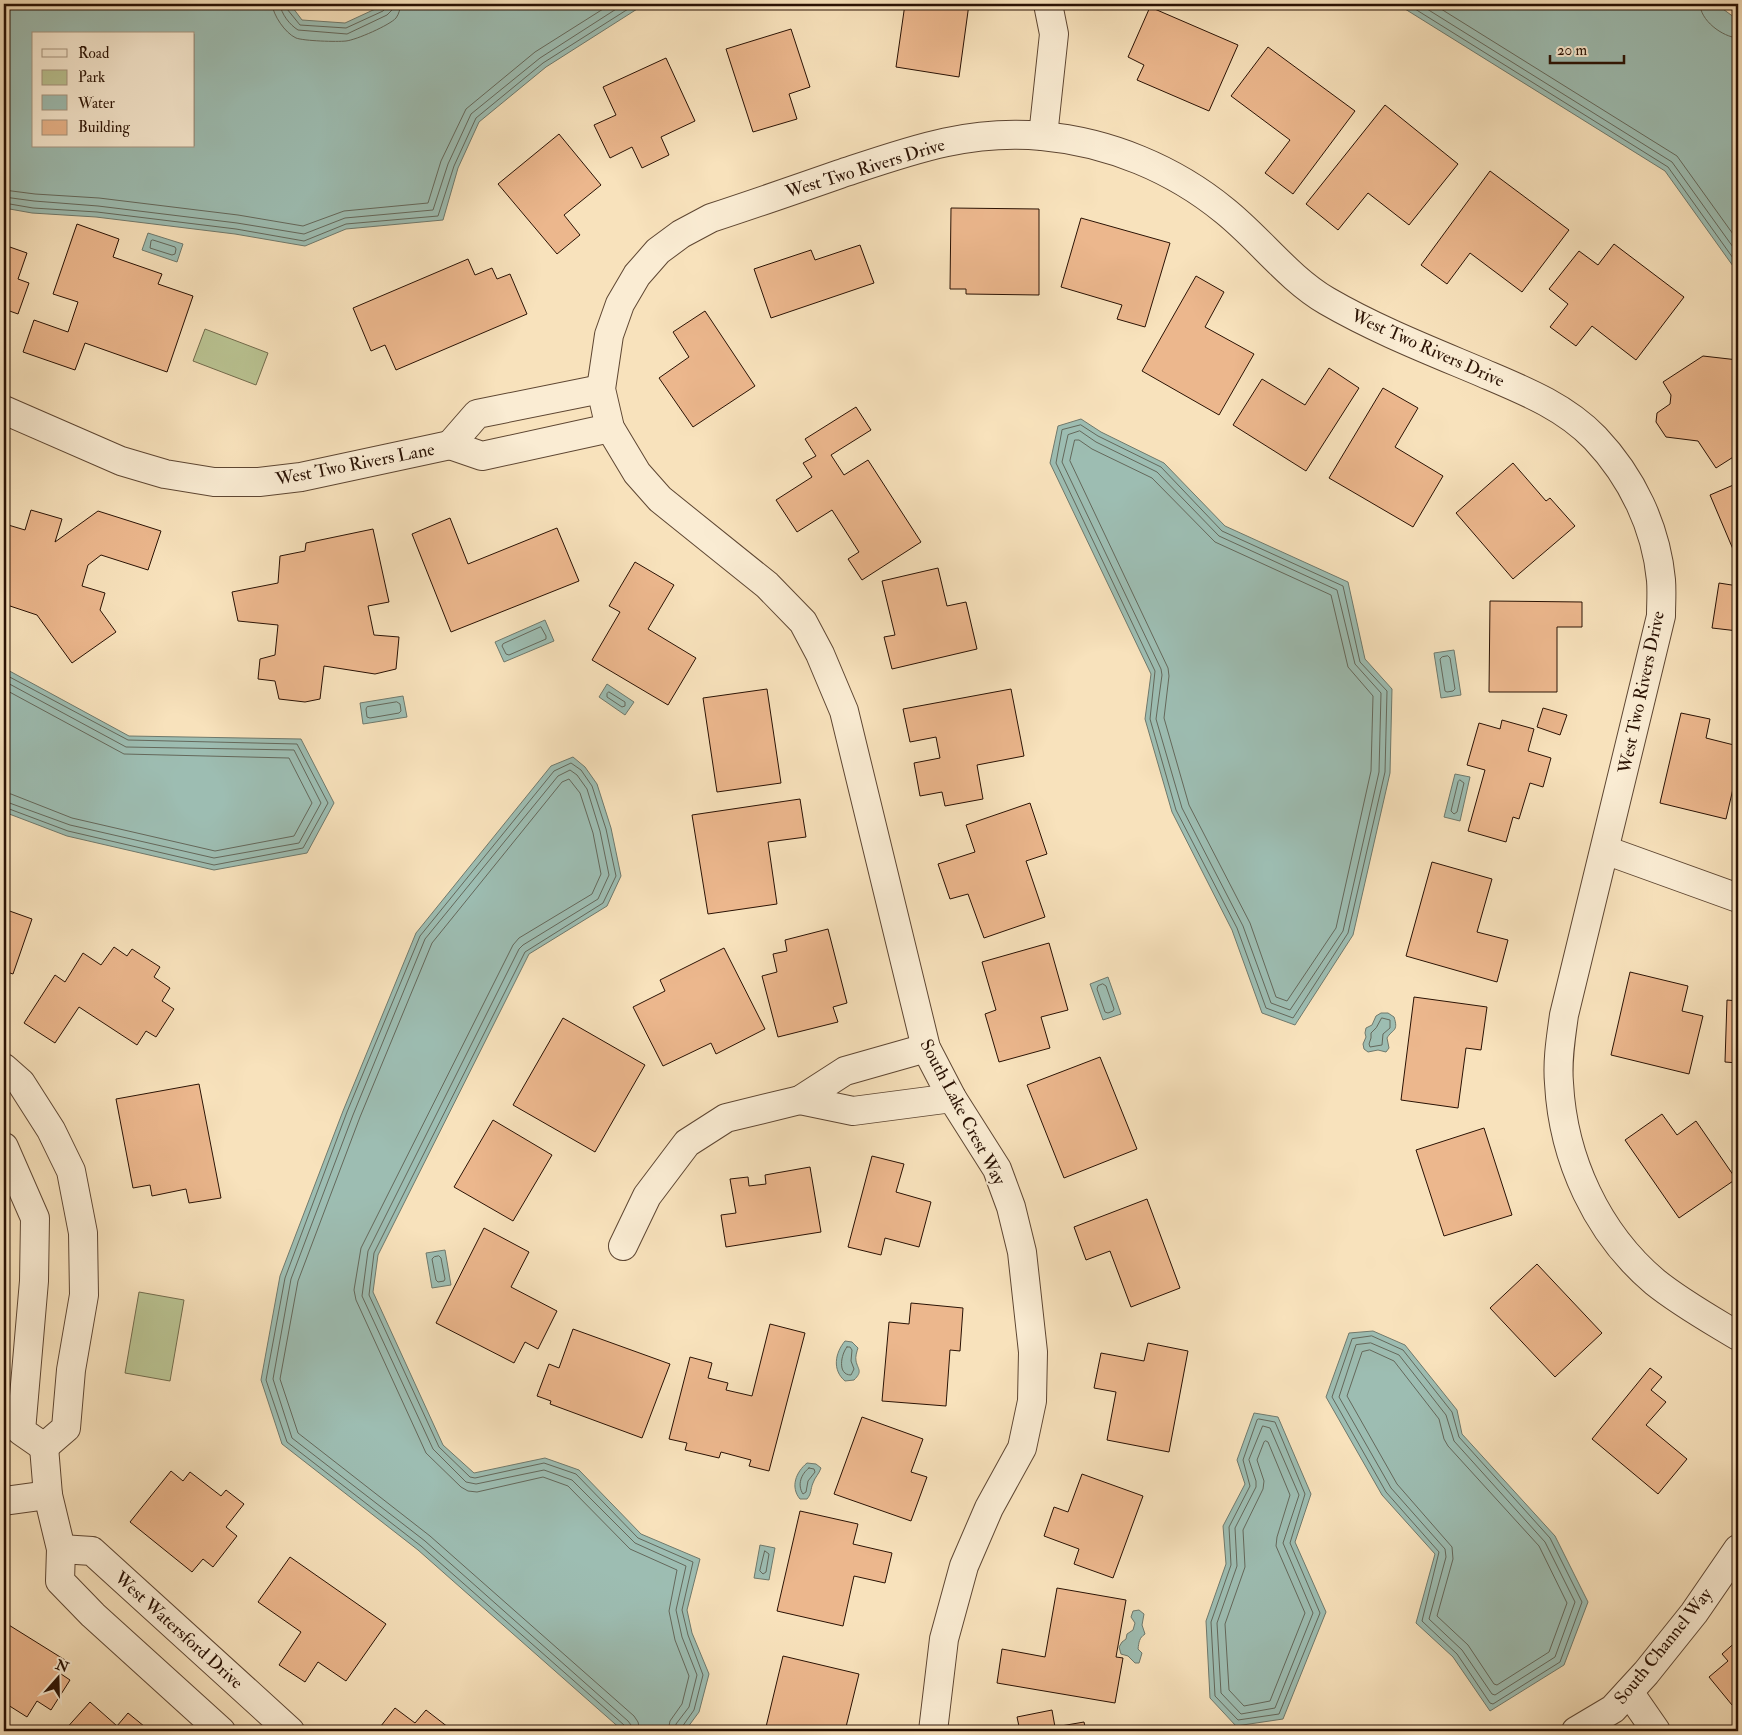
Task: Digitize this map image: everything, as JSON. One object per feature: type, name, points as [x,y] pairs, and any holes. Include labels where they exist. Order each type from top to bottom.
[{"type":"street","points":[[1043,136],[1054,34],[1048,4]]},
{"type":"street","name":"West Two Rivers Drive","points":[[704,535],[660,498],[637,473],[610,428],[600,389],[609,335],[620,304],[637,275],[658,251],[681,234],[711,218],[936,143],[975,137],[1043,136],[1091,144],[1123,153],[1164,171],[1226,211],[1279,264],[1325,300],[1372,326],[1532,394],[1560,410],[1593,436],[1619,465],[1642,506],[1656,546],[1661,581],[1661,616],[1564,1015],[1559,1053],[1559,1082],[1563,1121],[1579,1177],[1594,1208],[1613,1236],[1656,1283],[1691,1308],[1738,1336]]},
{"type":"street","name":"West Two Rivers Lane","points":[[450,445],[477,414],[600,389]]},
{"type":"street","name":"West Two Rivers Lane","points":[[4,410],[121,461],[165,474],[214,482],[259,482],[301,477],[450,445],[482,456],[610,428]]},
{"type":"street","name":"South Lake Crest Way","points":[[704,535],[767,585],[779,597],[803,622],[820,654],[844,711],[926,1048],[952,1098],[998,1169],[1011,1207],[1022,1252],[1034,1352],[1032,1401],[1022,1448],[989,1508],[964,1566],[944,1639],[933,1731]]},
{"type":"street","points":[[1605,850],[1738,898]]},
{"type":"street","points":[[623,1246],[647,1196],[687,1143],[726,1118],[800,1100],[845,1070],[926,1048]]},
{"type":"street","points":[[4,1068],[21,1083],[51,1130],[71,1171],[83,1233],[84,1295],[71,1370],[66,1428],[44,1447]]},
{"type":"street","points":[[800,1100],[854,1111],[952,1098]]},
{"type":"street","points":[[4,1147],[35,1218],[34,1281],[21,1431],[44,1447]]},
{"type":"street","points":[[44,1447],[48,1495],[61,1548],[60,1581],[93,1615],[221,1731]]},
{"type":"street","points":[[4,1501],[48,1495]]},
{"type":"street","name":"West Watersford Drive","points":[[61,1548],[92,1551],[290,1731]]},
{"type":"street","name":"South Channel Way","points":[[1576,1731],[1613,1709],[1646,1673],[1694,1613],[1738,1549]]},
{"type":"street","points":[[1629,1692],[1656,1731]]},
{"type":"green space","points":[[205,329],[268,353],[256,385],[193,361]]},
{"type":"green space","points":[[139,1292],[184,1300],[170,1381],[125,1373]]},
{"type":"water","points":[[4,4],[290,4],[302,20],[345,23],[386,4],[645,4],[546,67],[479,122],[458,168],[443,220],[346,229],[305,246],[235,234],[96,217],[32,213],[4,208]]},
{"type":"water","points":[[1397,4],[1716,4],[1738,20],[1738,273],[1665,171]]},
{"type":"water","points":[[148,233],[183,244],[177,262],[142,250]]},
{"type":"water","points":[[1081,419],[1101,432],[1164,463],[1225,526],[1348,582],[1365,659],[1392,689],[1390,773],[1353,935],[1295,1025],[1262,1013],[1232,930],[1172,812],[1145,719],[1151,674],[1050,463],[1058,426]]},
{"type":"water","points":[[545,620],[554,641],[504,662],[495,642]]},
{"type":"water","points":[[1454,650],[1461,695],[1441,698],[1434,653]]},
{"type":"water","points":[[4,668],[129,736],[301,739],[334,803],[307,853],[214,870],[67,836],[4,812]]},
{"type":"water","points":[[607,684],[634,702],[625,715],[599,697]]},
{"type":"water","points":[[403,696],[407,717],[363,724],[360,703]]},
{"type":"water","points":[[573,757],[585,767],[597,784],[611,828],[621,876],[607,906],[529,954],[378,1255],[373,1292],[443,1445],[474,1473],[545,1458],[579,1470],[641,1534],[700,1559],[687,1610],[692,1633],[709,1674],[699,1712],[685,1731],[623,1731],[418,1550],[282,1444],[261,1380],[280,1276],[343,1111],[416,933],[551,766]]},
{"type":"water","points":[[1455,774],[1470,777],[1460,821],[1444,817]]},
{"type":"water","points":[[1108,977],[1121,1014],[1103,1020],[1090,984]]},
{"type":"water","points":[[1381,1013],[1388,1013],[1394,1017],[1396,1025],[1387,1038],[1389,1048],[1386,1052],[1378,1050],[1368,1052],[1364,1049],[1363,1044],[1366,1037],[1366,1028],[1372,1025],[1376,1016]]},
{"type":"water","points":[[445,1250],[451,1285],[432,1288],[426,1253]]},
{"type":"water","points":[[1373,1331],[1405,1345],[1457,1410],[1462,1434],[1555,1536],[1588,1602],[1564,1665],[1490,1711],[1453,1657],[1416,1623],[1435,1554],[1382,1495],[1326,1397],[1349,1333]]},
{"type":"water","points":[[845,1341],[852,1342],[858,1348],[856,1359],[859,1372],[854,1380],[845,1381],[838,1372],[837,1356]]},
{"type":"water","points":[[1254,1413],[1278,1417],[1311,1494],[1295,1542],[1326,1612],[1283,1719],[1236,1726],[1210,1698],[1206,1621],[1226,1564],[1223,1526],[1245,1484],[1237,1460]]},
{"type":"water","points":[[807,1463],[816,1464],[821,1468],[812,1485],[809,1497],[807,1499],[800,1499],[795,1490],[795,1485],[797,1475]]},
{"type":"water","points":[[760,1545],[775,1548],[769,1580],[754,1578]]},
{"type":"water","points":[[1139,1610],[1144,1614],[1142,1625],[1145,1634],[1139,1642],[1138,1649],[1142,1653],[1139,1663],[1135,1663],[1128,1656],[1121,1654],[1119,1647],[1126,1639],[1127,1634],[1133,1630],[1135,1623],[1131,1617],[1133,1611]]},
{"type":"building","points":[[905,4],[969,4],[959,77],[896,67]]},
{"type":"building","points":[[1150,7],[1238,45],[1209,111],[1137,80],[1144,65],[1128,57]]},
{"type":"building","points":[[791,29],[810,87],[789,94],[797,119],[753,132],[726,49]]},
{"type":"building","points":[[1268,47],[1355,111],[1293,194],[1265,173],[1290,140],[1231,96]]},
{"type":"building","points":[[666,58],[695,121],[661,137],[669,155],[642,168],[632,147],[610,158],[594,125],[616,115],[603,87]]},
{"type":"building","points":[[1385,105],[1458,164],[1409,225],[1368,193],[1338,230],[1306,204]]},
{"type":"building","points":[[559,134],[601,185],[564,215],[580,235],[557,254],[498,184]]},
{"type":"building","points":[[1490,171],[1569,230],[1522,292],[1470,253],[1447,284],[1421,265]]},
{"type":"building","points":[[951,208],[1039,209],[1039,295],[966,294],[966,289],[950,289]]},
{"type":"building","points":[[1081,218],[1170,243],[1145,327],[1117,319],[1122,305],[1061,287]]},
{"type":"building","points":[[77,224],[119,239],[113,257],[162,274],[158,284],[193,296],[167,372],[85,343],[75,370],[23,352],[34,320],[68,332],[78,302],[53,294]]},
{"type":"building","points":[[1614,244],[1684,297],[1636,360],[1592,326],[1576,346],[1550,327],[1568,304],[1549,289],[1579,251],[1598,265]]},
{"type":"building","points":[[4,245],[27,253],[18,279],[29,283],[18,314],[4,309]]},
{"type":"building","points":[[860,245],[874,283],[771,318],[754,269],[811,250],[815,260]]},
{"type":"building","points":[[468,259],[475,275],[492,268],[497,279],[510,274],[527,314],[396,370],[385,345],[371,351],[353,308]]},
{"type":"building","points":[[1196,276],[1224,292],[1205,327],[1254,354],[1219,415],[1142,371]]},
{"type":"building","points":[[705,311],[755,386],[693,427],[659,378],[689,357],[673,332]]},
{"type":"building","points":[[1703,356],[1738,360],[1738,454],[1716,468],[1698,441],[1666,437],[1656,422],[1657,413],[1670,404],[1671,395],[1663,382]]},
{"type":"building","points":[[1329,368],[1359,388],[1306,471],[1233,425],[1262,379],[1305,405]]},
{"type":"building","points":[[1383,388],[1418,408],[1395,447],[1443,476],[1413,527],[1329,478]]},
{"type":"building","points":[[856,407],[871,430],[831,455],[844,475],[868,460],[921,542],[862,580],[848,559],[859,552],[832,510],[797,532],[776,500],[812,477],[803,463],[816,456],[805,439]]},
{"type":"building","points":[[1513,463],[1546,501],[1550,498],[1575,526],[1513,579],[1456,513]]},
{"type":"building","points":[[1738,483],[1738,561],[1710,495]]},
{"type":"building","points":[[31,510],[62,519],[55,542],[98,511],[161,531],[148,570],[101,555],[88,565],[82,586],[105,593],[100,610],[116,632],[72,663],[37,615],[4,604],[4,512],[9,514],[5,524],[25,530]]},
{"type":"building","points":[[450,518],[468,564],[557,528],[579,581],[451,632],[412,534]]},
{"type":"building","points":[[373,529],[389,602],[368,606],[374,635],[399,637],[396,669],[375,674],[324,666],[320,699],[305,702],[279,699],[275,681],[258,679],[260,659],[275,655],[278,625],[238,621],[232,592],[278,583],[280,556],[305,551],[306,543]]},
{"type":"building","points":[[635,562],[674,585],[648,629],[696,658],[668,705],[592,660],[620,612],[609,606]]},
{"type":"building","points":[[938,568],[947,606],[966,602],[977,649],[892,669],[884,637],[895,635],[882,581]]},
{"type":"building","points":[[1719,583],[1738,586],[1738,631],[1712,628]]},
{"type":"building","points":[[1490,601],[1582,602],[1582,627],[1557,627],[1557,692],[1489,692]]},
{"type":"building","points":[[767,689],[781,783],[717,792],[703,698]]},
{"type":"building","points":[[1011,689],[1024,756],[977,765],[983,799],[945,806],[942,792],[920,796],[914,763],[940,758],[936,737],[910,742],[903,709]]},
{"type":"building","points":[[1543,708],[1567,715],[1560,735],[1537,727]]},
{"type":"building","points":[[1681,713],[1710,719],[1706,738],[1738,746],[1738,767],[1726,819],[1660,803]]},
{"type":"building","points":[[1502,720],[1534,729],[1528,751],[1551,758],[1543,787],[1530,783],[1519,819],[1513,817],[1506,842],[1468,831],[1485,770],[1467,765],[1479,723],[1500,729]]},
{"type":"building","points":[[800,799],[806,837],[768,842],[777,904],[708,914],[692,815]]},
{"type":"building","points":[[1030,803],[1047,854],[1026,861],[1045,917],[984,938],[968,894],[950,899],[938,864],[975,852],[966,825]]},
{"type":"building","points":[[1432,862],[1492,879],[1477,932],[1508,940],[1497,982],[1406,956]]},
{"type":"building","points":[[4,909],[32,919],[13,974],[4,971]]},
{"type":"building","points":[[828,929],[847,1003],[833,1007],[838,1022],[778,1037],[762,976],[777,972],[773,954],[787,951],[785,940]]},
{"type":"building","points":[[1049,943],[1068,1010],[1041,1017],[1050,1048],[999,1062],[985,1014],[996,1010],[982,962]]},
{"type":"building","points":[[114,947],[127,956],[132,949],[160,967],[154,977],[170,988],[162,1001],[174,1009],[156,1037],[146,1031],[137,1045],[79,1007],[55,1043],[24,1023],[55,975],[65,982],[83,953],[101,965]]},
{"type":"building","points":[[724,948],[765,1029],[716,1054],[711,1043],[663,1066],[633,1007],[665,991],[660,980]]},
{"type":"building","points":[[1630,972],[1688,986],[1682,1011],[1703,1016],[1689,1074],[1611,1055]]},
{"type":"building","points":[[1414,997],[1487,1007],[1481,1050],[1466,1048],[1458,1108],[1401,1100]]},
{"type":"building","points":[[1727,1000],[1738,1001],[1738,1063],[1725,1062]]},
{"type":"building","points":[[563,1018],[645,1065],[595,1152],[513,1105]]},
{"type":"building","points":[[1100,1057],[1137,1149],[1064,1178],[1027,1085]]},
{"type":"building","points":[[199,1084],[221,1198],[189,1203],[186,1189],[152,1196],[150,1185],[133,1188],[116,1099]]},
{"type":"building","points":[[1662,1114],[1677,1135],[1696,1121],[1736,1179],[1679,1218],[1625,1140]]},
{"type":"building","points":[[493,1120],[552,1155],[513,1221],[454,1187]]},
{"type":"building","points":[[1484,1128],[1512,1215],[1444,1236],[1416,1150]]},
{"type":"building","points":[[872,1156],[904,1164],[896,1192],[931,1202],[919,1247],[885,1238],[881,1255],[848,1247]]},
{"type":"building","points":[[810,1167],[821,1232],[726,1247],[721,1215],[736,1213],[730,1179],[748,1177],[749,1186],[766,1184],[765,1175]]},
{"type":"building","points":[[1147,1199],[1180,1288],[1131,1307],[1110,1251],[1086,1260],[1074,1227]]},
{"type":"building","points":[[484,1228],[529,1252],[511,1287],[557,1311],[538,1349],[525,1342],[514,1363],[436,1323]]},
{"type":"building","points":[[1537,1264],[1602,1333],[1555,1377],[1490,1308]]},
{"type":"building","points":[[911,1303],[963,1308],[960,1351],[950,1350],[946,1406],[882,1401],[889,1322],[909,1324]]},
{"type":"building","points":[[770,1324],[805,1333],[769,1471],[749,1466],[751,1460],[721,1452],[719,1458],[685,1450],[687,1443],[669,1439],[690,1357],[712,1363],[708,1378],[728,1383],[726,1390],[752,1396]]},
{"type":"building","points":[[573,1329],[670,1364],[642,1438],[550,1404],[551,1401],[537,1396],[549,1364],[559,1368]]},
{"type":"building","points":[[1148,1343],[1188,1351],[1169,1452],[1107,1440],[1116,1392],[1094,1388],[1101,1353],[1144,1361]]},
{"type":"building","points":[[1650,1368],[1662,1377],[1651,1390],[1666,1402],[1646,1425],[1687,1459],[1658,1494],[1592,1439]]},
{"type":"building","points":[[862,1417],[923,1439],[911,1472],[927,1477],[911,1521],[834,1494]]},
{"type":"building","points":[[171,1471],[183,1481],[190,1472],[221,1496],[226,1490],[244,1504],[226,1527],[237,1536],[213,1567],[203,1559],[192,1572],[130,1522]]},
{"type":"building","points":[[1082,1474],[1143,1496],[1113,1578],[1074,1564],[1079,1549],[1044,1536],[1054,1507],[1068,1512]]},
{"type":"building","points":[[800,1511],[858,1524],[853,1544],[892,1553],[885,1583],[854,1576],[843,1626],[777,1611]]},
{"type":"building","points":[[290,1557],[386,1624],[346,1681],[318,1662],[305,1682],[279,1665],[301,1632],[258,1602]]},
{"type":"building","points":[[1057,1588],[1126,1600],[1116,1657],[1123,1658],[1115,1703],[997,1683],[1002,1649],[1045,1657]]},
{"type":"building","points":[[4,1622],[65,1660],[58,1672],[70,1680],[51,1710],[37,1701],[27,1717],[8,1705],[4,1713]]},
{"type":"building","points":[[1738,1640],[1738,1700],[1732,1705],[1709,1677],[1728,1661],[1722,1654]]},
{"type":"building","points":[[783,1656],[859,1674],[845,1731],[765,1731]]},
{"type":"building","points":[[90,1702],[117,1726],[128,1713],[150,1731],[64,1731]]},
{"type":"building","points":[[395,1708],[415,1723],[426,1710],[453,1731],[377,1731]]},
{"type":"building","points":[[1052,1710],[1055,1727],[1084,1722],[1086,1731],[1020,1731],[1017,1717]]}]
